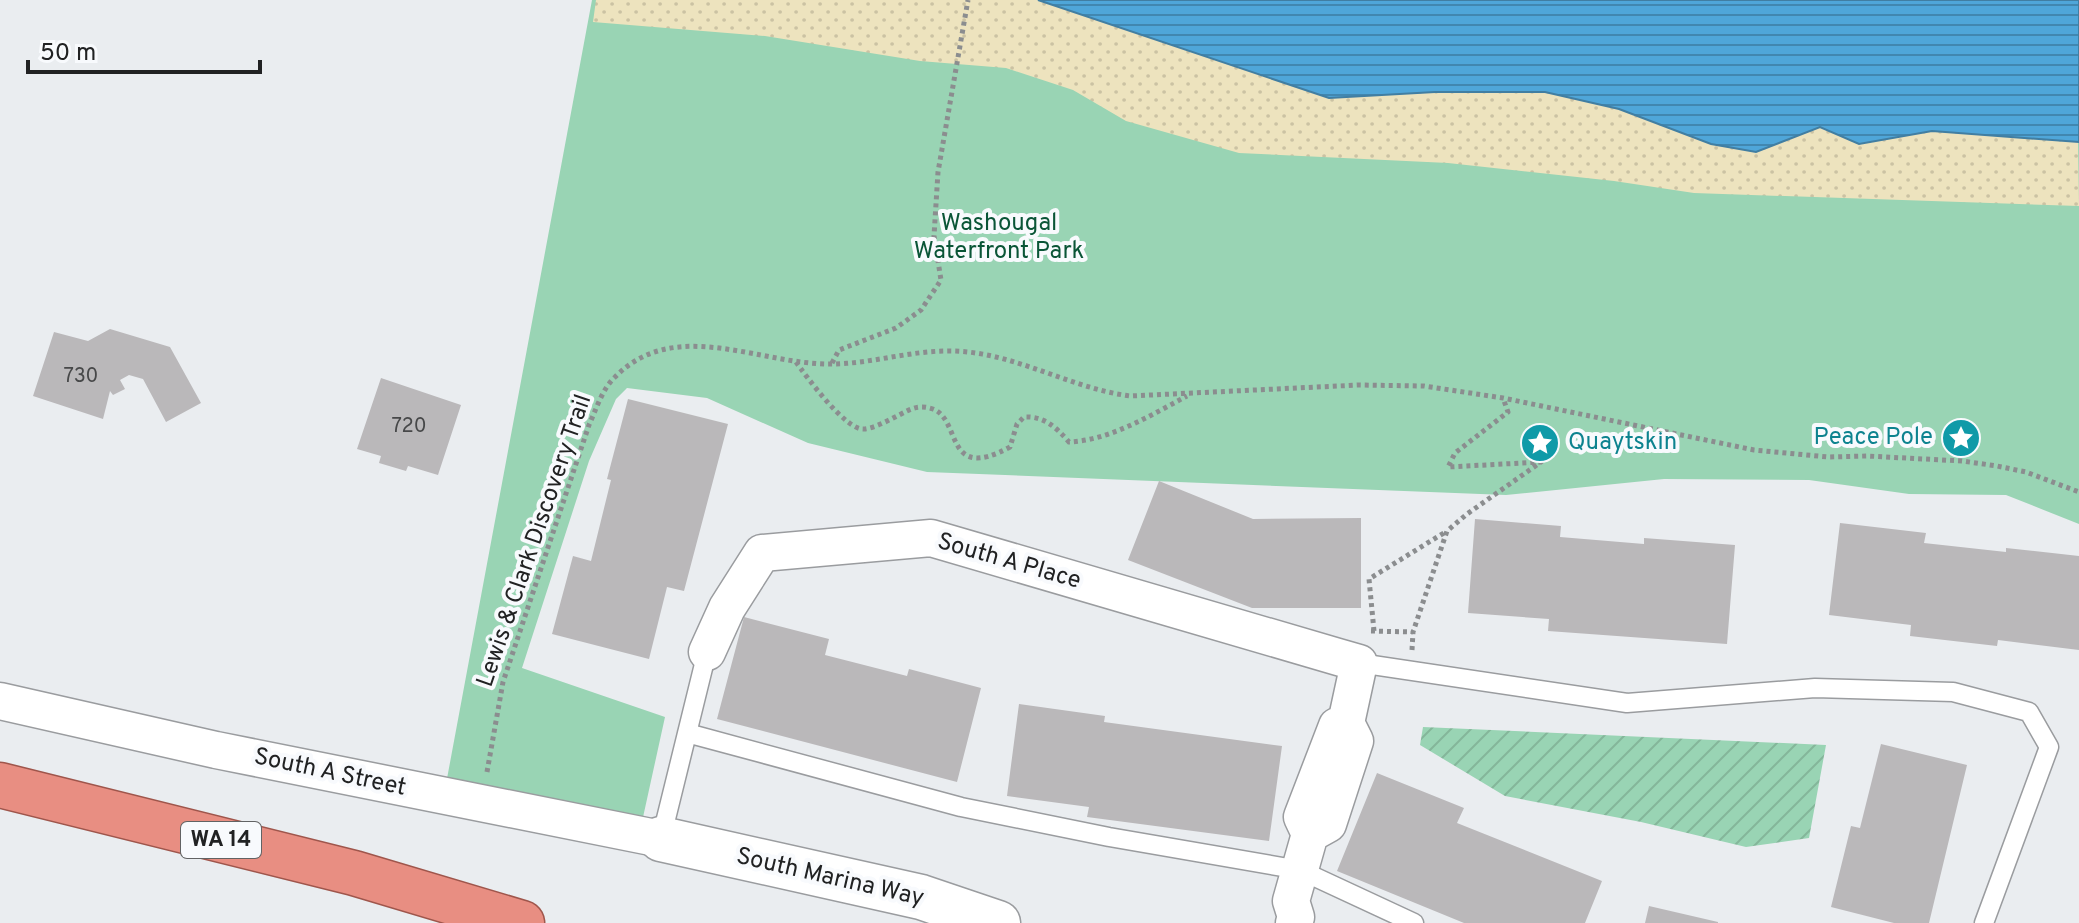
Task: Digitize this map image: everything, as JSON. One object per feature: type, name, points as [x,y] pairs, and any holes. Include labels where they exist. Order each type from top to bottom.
[{"type":"highway","name":"WA 14","points":[[0,785],[354,873],[522,923]]},
{"type":"street","name":"South A Place","points":[[707,652],[727,608],[762,553],[931,538],[1366,647]]},
{"type":"street","points":[[1289,904],[1310,834],[1302,817],[1335,727],[1346,723],[1366,647]]},
{"type":"street","name":"South A Street","points":[[0,701],[216,750],[661,839]]},
{"type":"street","name":"South Marina Way","points":[[661,839],[921,897],[998,923]]},
{"type":"lane","points":[[1366,647],[1410,671],[1627,703],[1815,688],[1953,692],[2029,712],[2049,747],[1984,923]]},
{"type":"lane","points":[[661,839],[707,652]]},
{"type":"lane","points":[[687,733],[961,807],[1109,837],[1289,904],[1414,923]]},
{"type":"path","points":[[831,364],[839,350],[896,328],[921,310],[941,280],[934,236],[938,172],[968,0]]},
{"type":"path","name":"Lewis & Clark Discovery Trail","points":[[487,772],[503,682],[599,400],[613,378],[638,359],[687,345],[831,364],[947,350],[1013,361],[1103,393],[1130,396],[1359,385],[1424,386],[1503,398],[1754,450],[1828,457],[1962,461],[2026,472],[2079,492]]},
{"type":"path","points":[[795,361],[815,388],[854,427],[865,429],[914,406],[934,410],[945,418],[955,444],[973,457],[991,457],[1010,447],[1017,424],[1024,417],[1039,416],[1059,430],[1069,442],[1088,441],[1142,419],[1189,394]]},
{"type":"path","points":[[1366,647],[1369,579],[1447,531],[1541,462],[1448,467],[1455,453],[1508,412],[1503,398]]},
{"type":"path","points":[[1410,671],[1413,632],[1447,531]]},
{"type":"green space","name":"Washougal Waterfront Park","points":[[592,0],[1038,0],[1062,9],[2079,142],[2079,524],[2006,495],[1909,494],[1809,480],[1664,479],[1506,495],[927,472],[808,443],[707,398],[627,388],[616,399],[589,461],[522,668],[665,717],[640,831],[446,784]]},
{"type":"green space","points":[[1423,727],[1826,745],[1809,838],[1746,847],[1641,822],[1505,796],[1420,745]]},
{"type":"sand","points":[[596,0],[1038,0],[1329,98],[1435,92],[1545,92],[1619,109],[1756,152],[1820,127],[1859,144],[1932,131],[2078,142],[2079,206],[1694,193],[1448,163],[1239,153],[1126,121],[1073,90],[1006,68],[920,61],[765,36],[593,22]]},
{"type":"water","points":[[1038,0],[2079,0],[2079,142],[1932,131],[1859,144],[1820,127],[1756,152],[1711,144],[1619,109],[1545,92],[1435,92],[1329,98]]},
{"type":"building","points":[[110,329],[170,347],[201,403],[166,422],[143,379],[129,375],[120,380],[125,389],[113,395],[110,391],[103,419],[33,396],[54,332],[88,341]]},
{"type":"building","points":[[381,378],[461,405],[438,475],[408,466],[406,471],[379,463],[381,456],[357,449]]},
{"type":"building","points":[[628,399],[728,424],[684,591],[667,587],[649,659],[552,634],[573,556],[591,561],[611,480],[607,479]]},
{"type":"building","points":[[1159,481],[1253,519],[1361,518],[1361,608],[1252,608],[1128,560]]},
{"type":"building","points":[[1475,519],[1561,526],[1560,537],[1644,544],[1644,538],[1735,545],[1727,644],[1548,631],[1549,619],[1468,613]]},
{"type":"building","points":[[1840,523],[1926,533],[1924,543],[2079,556],[2079,650],[1998,640],[1997,646],[1910,636],[1911,625],[1829,615]]},
{"type":"building","points":[[744,617],[829,639],[825,655],[907,676],[909,669],[981,688],[957,782],[717,719]]},
{"type":"building","points":[[1019,704],[1105,716],[1104,722],[1282,746],[1269,841],[1087,817],[1089,807],[1007,796]]},
{"type":"building","points":[[1881,744],[1967,765],[1929,923],[1894,923],[1831,907],[1851,826],[1860,828]]},
{"type":"building","points":[[1377,773],[1464,808],[1457,823],[1602,881],[1585,923],[1464,923],[1337,871]]},
{"type":"building","points":[[1649,906],[1718,922],[1718,923],[1645,923]]},
{"type":"place","name":"Peace Pole","points":[[1961,438]]},
{"type":"place","name":"Quaytskin","points":[[1540,443]]}]
